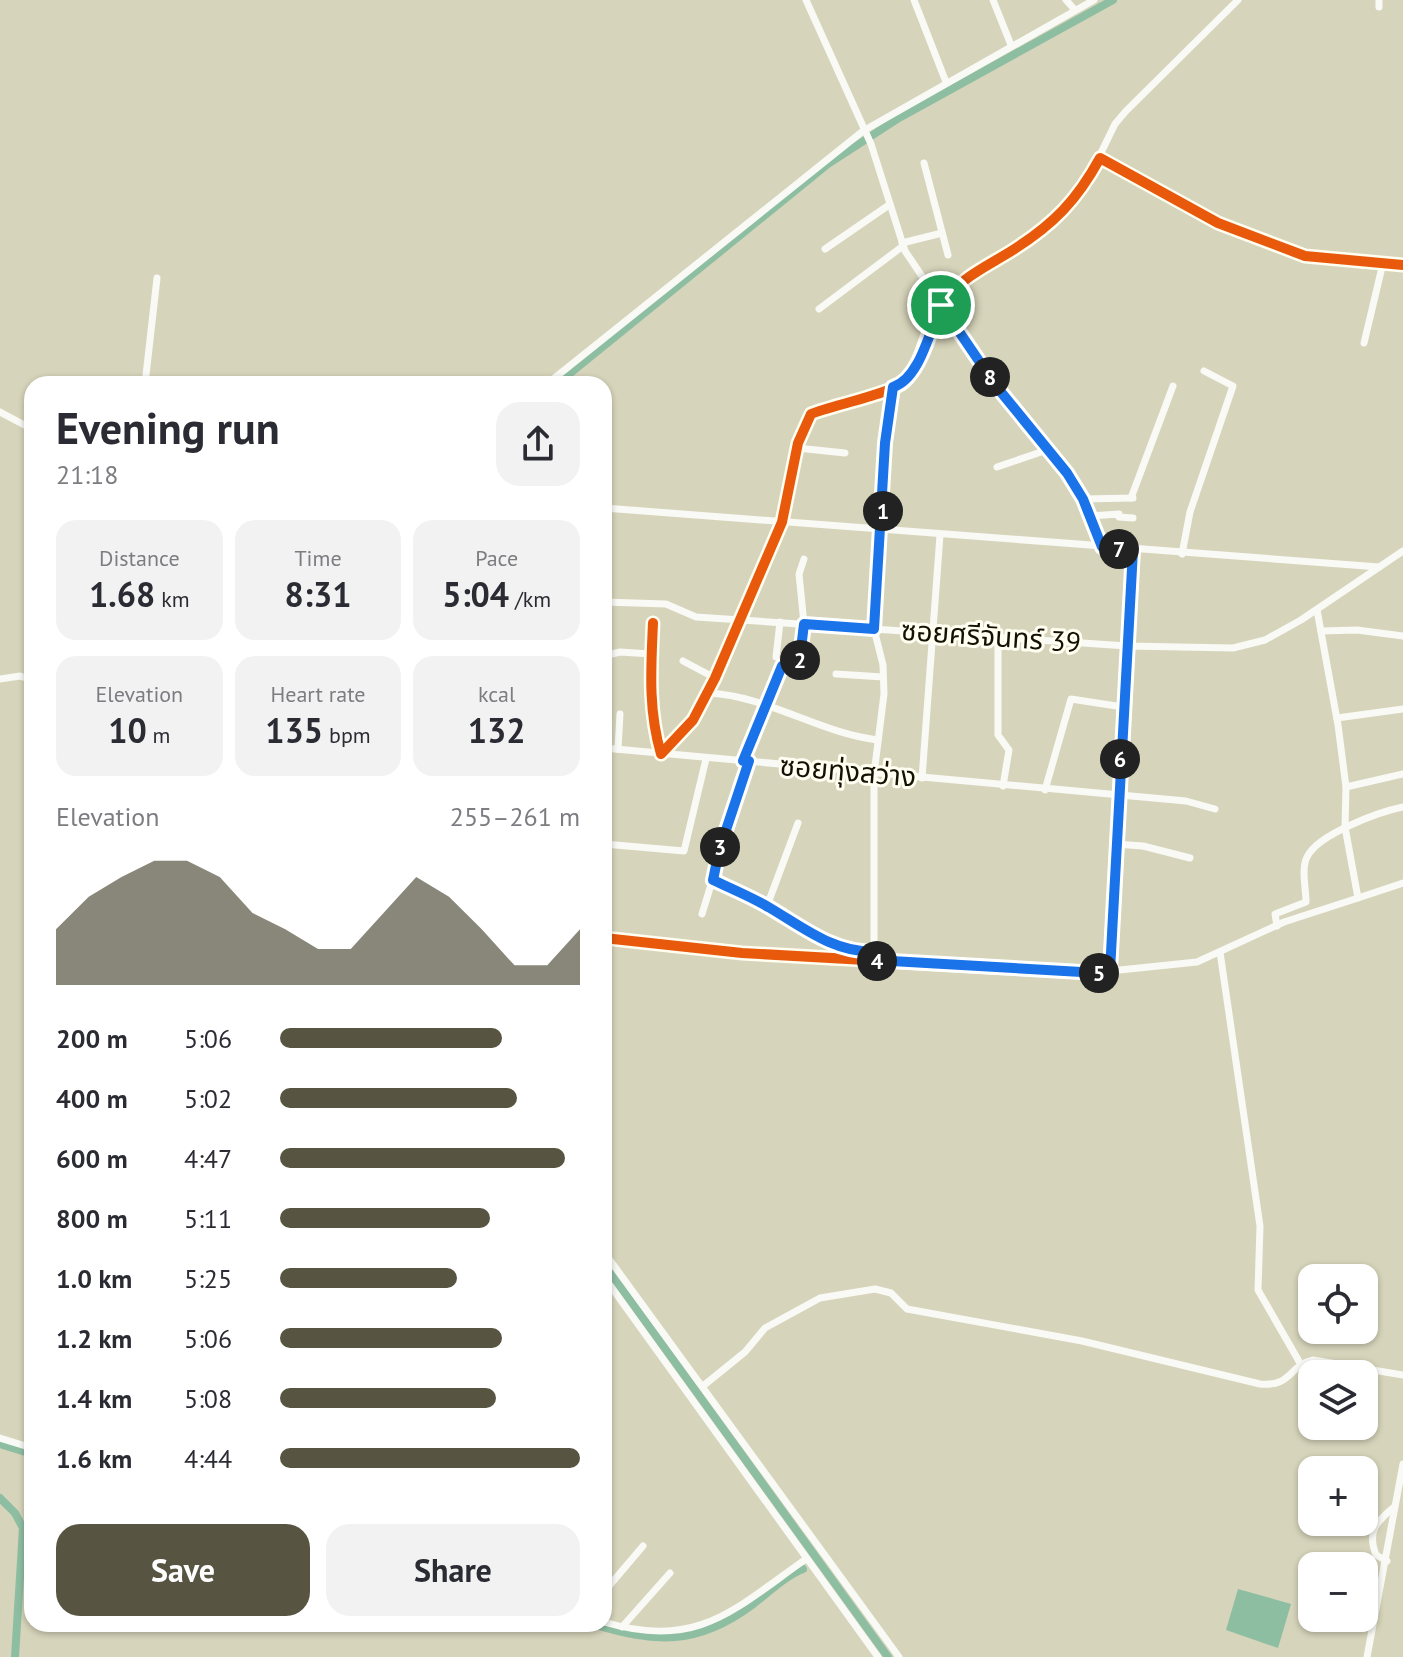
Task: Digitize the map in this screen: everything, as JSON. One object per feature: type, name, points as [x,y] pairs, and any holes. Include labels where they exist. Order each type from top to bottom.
[{"type":"street","points":[[806,0],[866,137],[903,244],[996,386],[1083,499],[1102,547]]},
{"type":"street","points":[[914,0],[946,82]]},
{"type":"street","points":[[993,0],[1011,45]]},
{"type":"street","points":[[1066,0],[1075,10]]},
{"type":"street","points":[[557,376],[866,137],[946,82],[1094,0]]},
{"type":"street","points":[[1095,167],[1121,117],[1238,0]]},
{"type":"street","points":[[661,754],[693,720],[709,693],[782,522],[797,448],[811,414],[902,384],[917,363],[941,305],[970,273],[1013,250],[1052,222],[1078,198],[1100,158],[1218,223],[1305,256],[1403,265]]},
{"type":"street","points":[[924,163],[948,255]]},
{"type":"street","points":[[825,249],[889,205]]},
{"type":"street","points":[[819,309],[903,244],[942,233]]},
{"type":"street","points":[[1364,343],[1383,263]]},
{"type":"street","points":[[146,376],[157,278]]},
{"type":"street","points":[[1182,554],[1190,512],[1233,386],[1204,371]]},
{"type":"street","points":[[1083,499],[1133,498],[1173,386]]},
{"type":"street","points":[[874,956],[874,774],[883,665],[874,629],[885,443],[893,387]]},
{"type":"street","points":[[0,412],[24,425]]},
{"type":"street","points":[[797,448],[845,453]]},
{"type":"street","points":[[997,467],[1047,450]]},
{"type":"street","points":[[612,509],[1379,567]]},
{"type":"street","points":[[1090,516],[1119,514],[1119,517],[1133,518]]},
{"type":"street","points":[[922,778],[940,535]]},
{"type":"street","points":[[1110,971],[1117,796],[1133,550]]},
{"type":"street","name":"ซอยศรีจันทร์ 39","points":[[612,602],[666,604],[696,617],[1127,646],[1233,648],[1265,640],[1317,610],[1403,551]]},
{"type":"street","points":[[702,914],[746,761],[782,666],[799,665],[804,624],[799,574],[804,559]]},
{"type":"street","points":[[1317,610],[1337,718],[1346,787],[1345,827],[1358,898]]},
{"type":"street","points":[[776,657],[780,622]]},
{"type":"street","points":[[653,623],[652,709],[661,754]]},
{"type":"street","points":[[1321,631],[1357,630],[1403,636]]},
{"type":"street","points":[[998,637],[998,735],[1009,750],[1003,786]]},
{"type":"street","points":[[612,654],[651,654]]},
{"type":"street","points":[[683,661],[715,678]]},
{"type":"street","points":[[836,674],[883,677]]},
{"type":"street","points":[[0,679],[24,677]]},
{"type":"street","points":[[709,693],[768,704],[814,724],[878,740]]},
{"type":"street","points":[[1045,790],[1071,699],[1123,707]]},
{"type":"street","points":[[1337,718],[1403,709]]},
{"type":"street","points":[[618,749],[620,714]]},
{"type":"street","name":"ซอยทุ่งสว่าง","points":[[612,749],[1186,801],[1215,809]]},
{"type":"street","points":[[612,845],[684,851],[706,759]]},
{"type":"street","points":[[1346,787],[1403,774]]},
{"type":"street","points":[[1277,926],[1275,914],[1306,902],[1307,857],[1345,827],[1403,807]]},
{"type":"street","points":[[767,906],[798,823]]},
{"type":"street","points":[[1115,844],[1143,846],[1190,858]]},
{"type":"street","points":[[713,880],[767,906],[836,947],[874,956]]},
{"type":"street","points":[[612,939],[742,953],[874,956],[1099,973],[1197,962],[1277,926],[1403,883]]},
{"type":"street","points":[[1220,952],[1260,1226],[1258,1290],[1298,1360]]},
{"type":"street","points":[[612,1263],[899,1657]]},
{"type":"street","points":[[612,1288],[878,1657]]},
{"type":"street","points":[[703,1386],[745,1352],[765,1328],[787,1313],[820,1298],[875,1289],[891,1293],[907,1309],[1082,1341],[1260,1384],[1275,1385],[1287,1379],[1298,1365]]},
{"type":"street","points":[[1378,1371],[1403,1375]]},
{"type":"street","points":[[0,1438],[24,1446]]},
{"type":"street","points":[[1367,1657],[1403,1464]]},
{"type":"street","points":[[1387,1561],[1376,1555],[1372,1532],[1377,1521],[1393,1508]]},
{"type":"street","points":[[612,1583],[643,1546]]},
{"type":"street","points":[[612,1624],[677,1633],[720,1619],[806,1559]]},
{"type":"street","points":[[622,1627],[670,1573]]},
{"type":"shaded area","points":[[1238,1589],[1291,1604],[1278,1648],[1226,1630]]},
{"type":"waterway","points":[[567,376],[828,164],[899,118],[1113,0]]},
{"type":"waterway","points":[[612,1275],[888,1657]]},
{"type":"waterway","points":[[0,1444],[24,1452]]},
{"type":"waterway","points":[[0,1498],[15,1513],[23,1528],[15,1657]]},
{"type":"waterway","points":[[612,1629],[656,1637],[694,1634],[732,1618],[803,1569]]},
{"type":"cycle path","points":[[653,623],[652,705],[661,754],[693,720],[715,678],[782,522],[798,443],[811,414],[888,391],[904,382],[916,365],[936,314],[948,296],[965,280],[1052,221],[1073,199],[1100,158],[1218,223],[1305,256],[1403,265]]},
{"type":"cycle path","points":[[612,939],[742,953],[1099,973],[1110,971],[1133,550]]},
{"type":"route","points":[[941,305],[996,386],[1067,473],[1083,499],[1102,547],[1133,550],[1117,796],[1110,971],[1099,973],[874,960],[874,952],[851,952],[836,947],[767,906],[713,880],[719,851],[749,761],[743,761],[782,666],[799,665],[804,624],[874,629],[885,443],[893,387],[902,384],[917,363],[941,305]]}]
